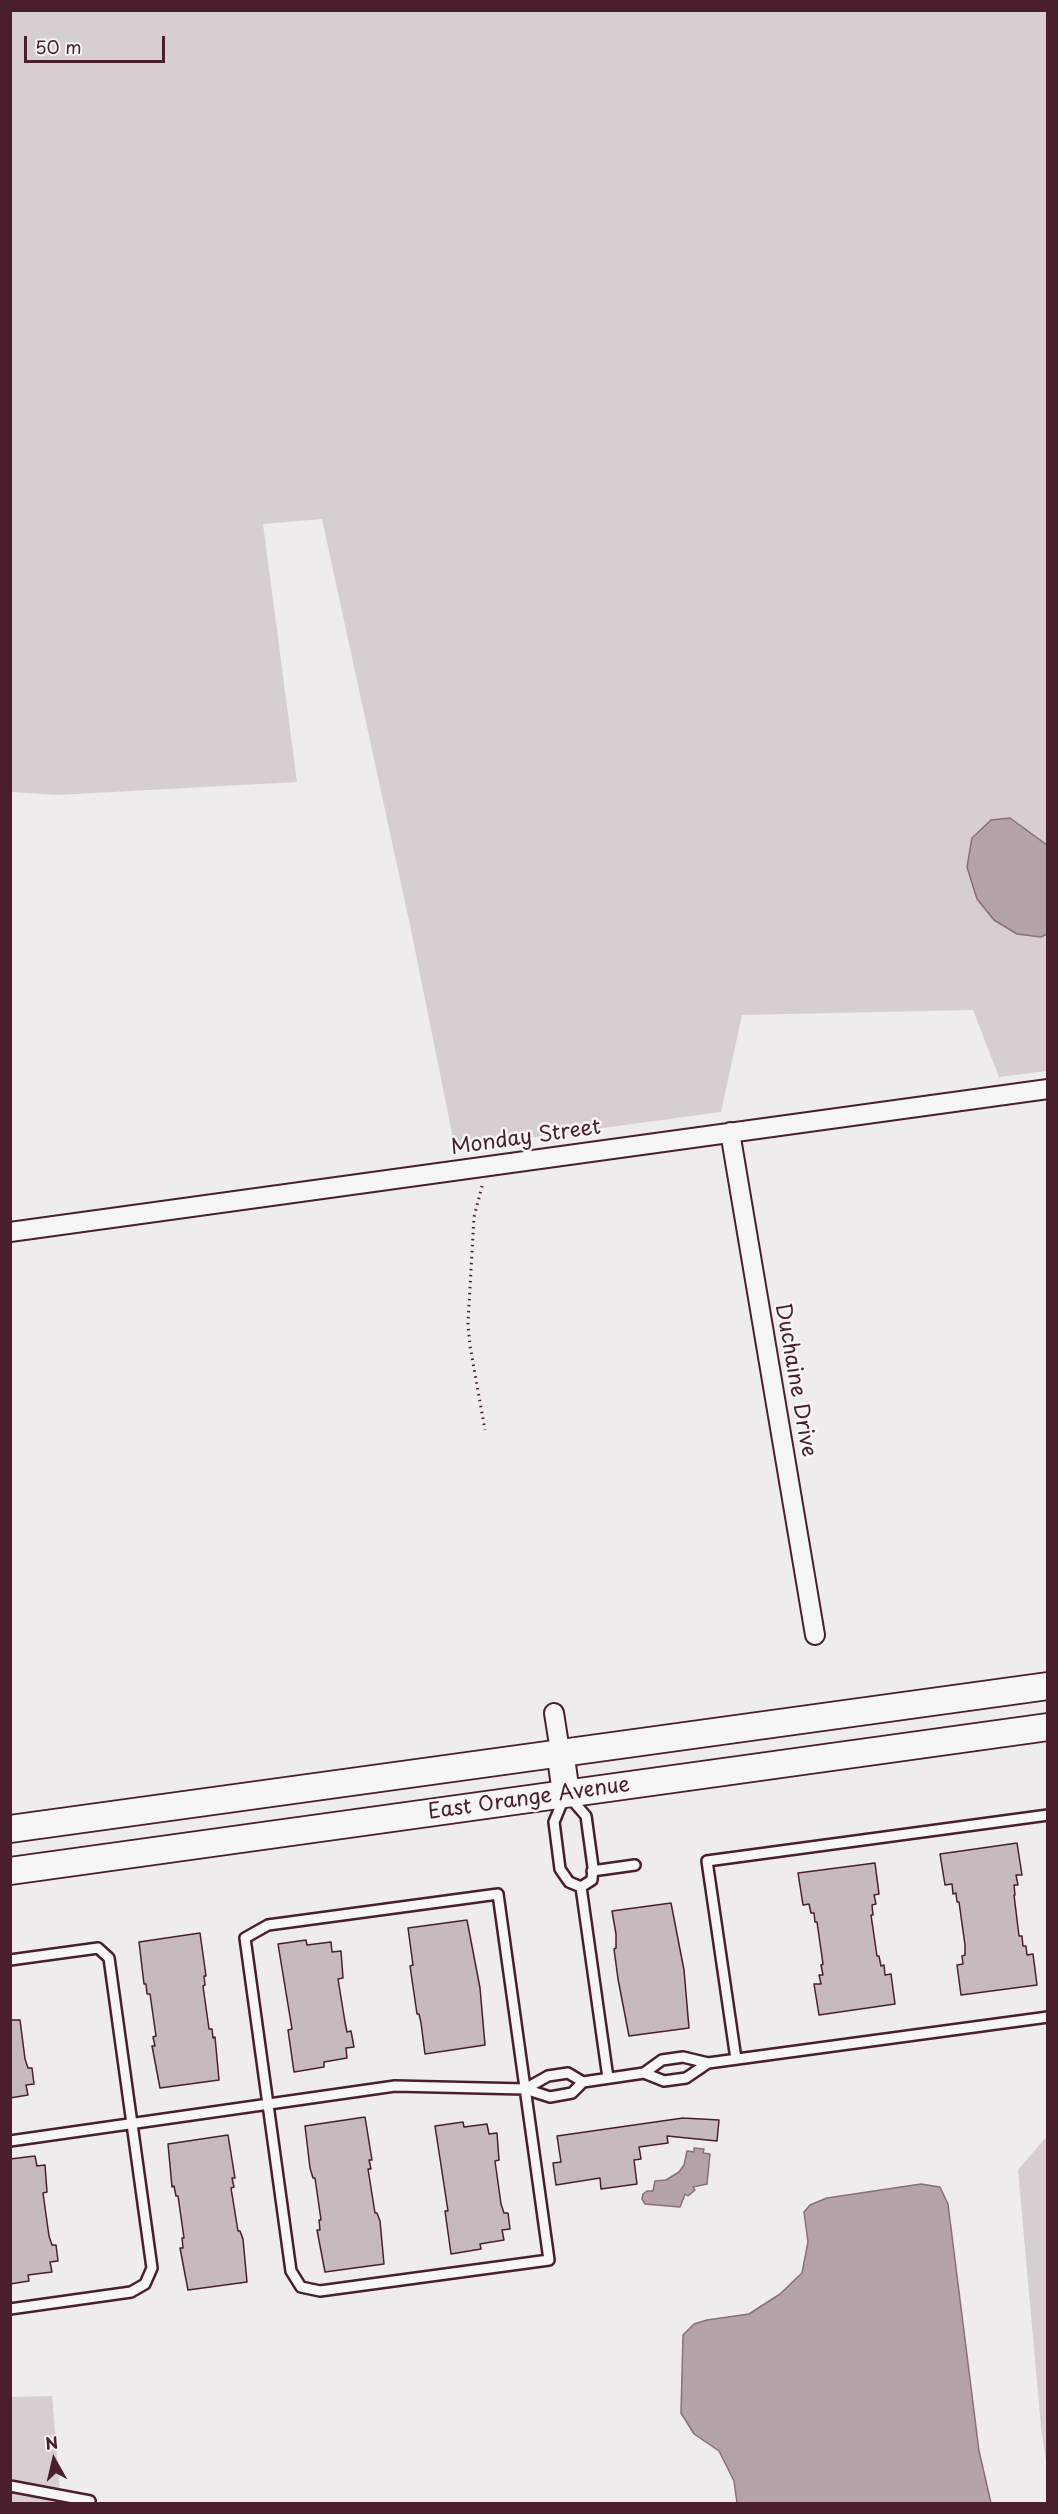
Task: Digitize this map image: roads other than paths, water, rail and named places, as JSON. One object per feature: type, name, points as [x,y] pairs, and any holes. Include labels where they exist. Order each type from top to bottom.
[{"type":"street","name":"Monday Street","points":[[10,1232],[1047,1089]]},
{"type":"street","name":"Duchaine Drive","points":[[730,1132],[815,1635]]},
{"type":"street","name":"East Orange Avenue","points":[[10,1829],[560,1751],[1047,1686]]},
{"type":"street","points":[[554,1713],[566,1793]]},
{"type":"street","name":"East Orange Avenue","points":[[10,1871],[1047,1727]]},
{"type":"lane","points":[[566,1793],[586,1816],[592,1871],[591,1880],[581,1887],[569,1882],[560,1869],[554,1822],[566,1793]]},
{"type":"lane","points":[[736,2059],[707,1861],[1047,1815]]},
{"type":"lane","points":[[592,1871],[635,1865]]},
{"type":"lane","points":[[581,1887],[608,2078]]},
{"type":"lane","points":[[498,1893],[525,2089],[549,2260],[320,2291],[301,2287],[291,2271],[245,1938],[268,1925],[498,1893]]},
{"type":"lane","points":[[10,1960],[98,1948],[109,1958],[152,2268],[145,2284],[131,2292],[10,2309]]},
{"type":"lane","points":[[10,2141],[396,2086],[525,2089],[550,2097],[572,2093],[583,2082],[644,2073],[662,2060],[683,2057],[708,2063],[1047,2017]]},
{"type":"lane","points":[[644,2073],[664,2081],[686,2078],[708,2063]]},
{"type":"lane","points":[[525,2089],[548,2076],[568,2073],[583,2082]]},
{"type":"lane","points":[[10,2486],[90,2500]]}]
